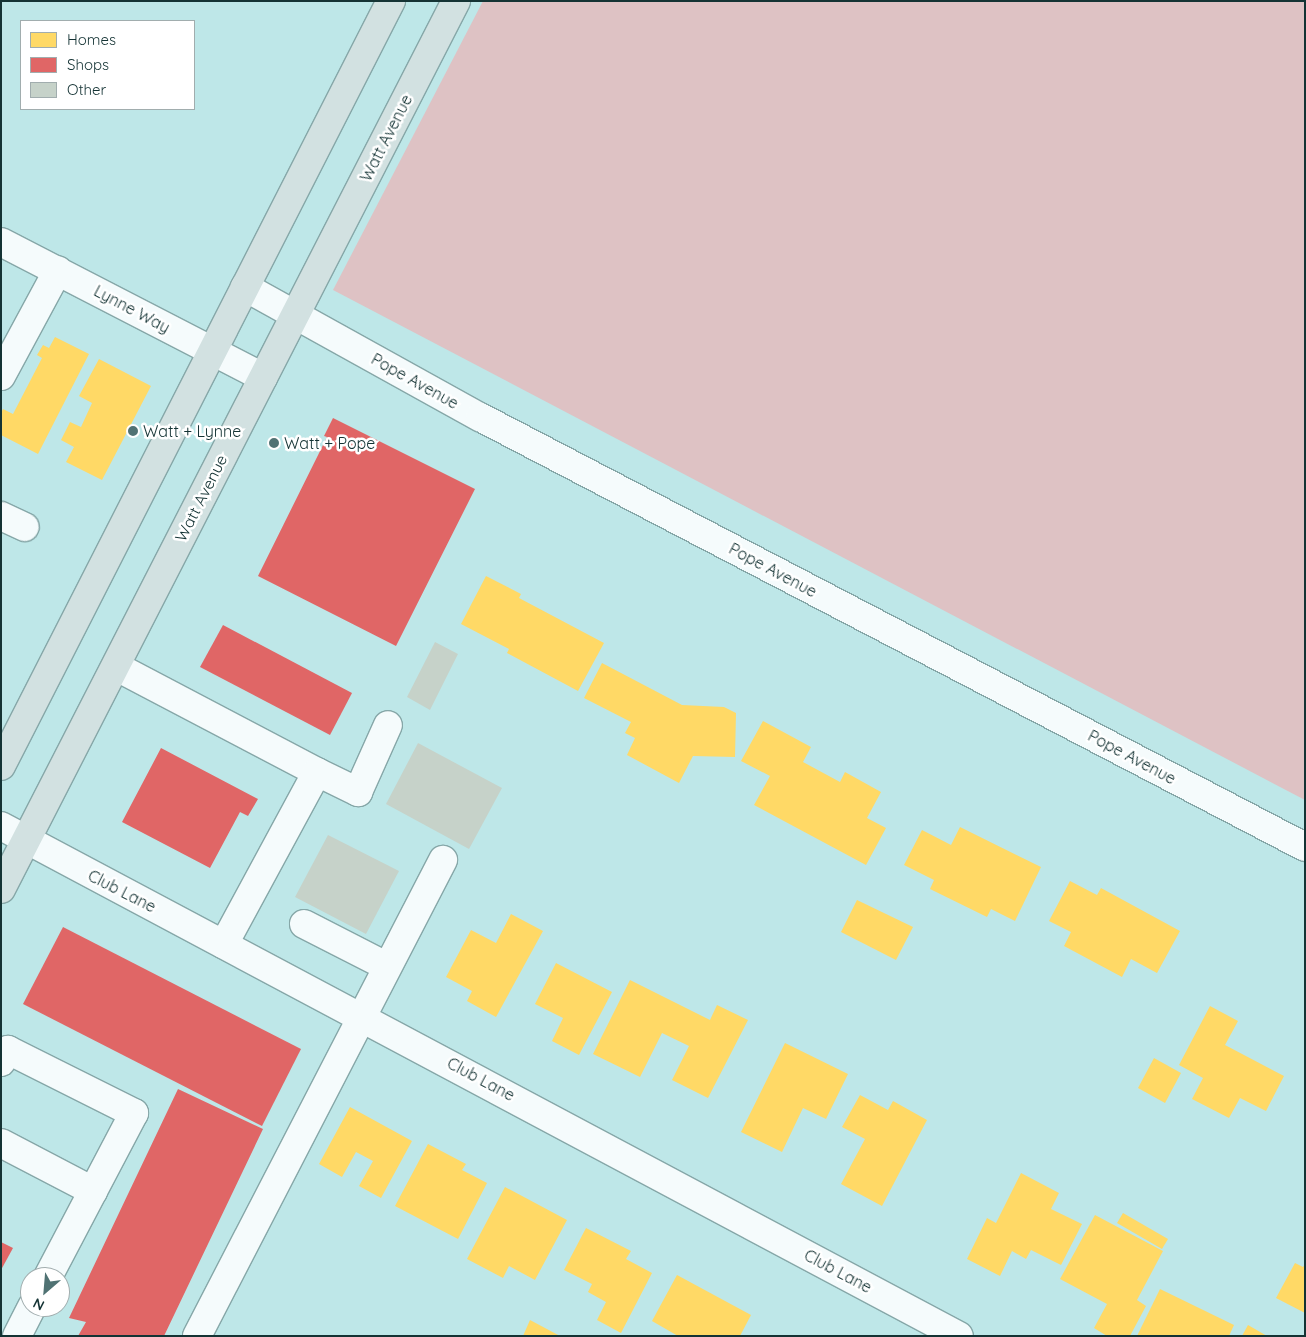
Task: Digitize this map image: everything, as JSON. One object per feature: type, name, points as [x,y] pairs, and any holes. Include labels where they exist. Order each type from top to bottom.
[{"type":"main road","points":[[1,766],[390,1]]},
{"type":"main road","name":"Watt Avenue","points":[[1,889],[456,1]]},
{"type":"street","name":"Lynne Way","points":[[1,242],[263,377]]},
{"type":"street","points":[[1,376],[58,270]]},
{"type":"street","name":"Pope Avenue","points":[[244,287],[480,417],[1305,848]]},
{"type":"street","points":[[116,667],[358,792],[388,724]]},
{"type":"street","points":[[224,944],[317,772]]},
{"type":"street","name":"Club Lane","points":[[1,826],[360,1015],[959,1336]]},
{"type":"street","points":[[197,1336],[360,1015],[443,860]]},
{"type":"street","points":[[304,924],[386,966]]},
{"type":"street","points":[[1,1062],[8,1050],[134,1113],[53,1267]]},
{"type":"street","points":[[1,1143],[93,1191]]},
{"type":"street","points":[[17,1336],[27,1317]]},
{"type":"shaded area","points":[[483,1],[1305,1],[1305,800],[333,290]]},
{"type":"building: Homes","points":[[55,337],[89,354],[38,454],[1,435],[1,413],[3,409],[13,414],[42,358],[37,355],[43,345],[49,348]]},
{"type":"building: Homes","points":[[99,359],[151,386],[102,480],[66,462],[74,447],[61,440],[70,422],[81,427],[92,403],[79,396]]},
{"type":"building: Homes","points":[[486,576],[521,594],[519,598],[604,643],[578,691],[507,653],[509,649],[461,624]]},
{"type":"building: Homes","points":[[602,663],[682,705],[724,707],[736,713],[735,757],[693,756],[679,783],[627,755],[635,738],[625,733],[631,722],[584,698]]},
{"type":"building: Homes","points":[[763,721],[811,747],[803,762],[840,782],[845,772],[881,792],[867,818],[886,828],[866,865],[754,805],[770,776],[741,761]]},
{"type":"building: Homes","points":[[960,827],[1041,867],[1015,921],[991,909],[987,917],[930,889],[934,880],[904,865],[922,830],[951,845]]},
{"type":"building: Homes","points":[[1070,881],[1097,895],[1101,888],[1180,931],[1157,973],[1131,959],[1122,977],[1064,946],[1071,932],[1049,921]]},
{"type":"building: Homes","points":[[857,900],[913,927],[896,960],[841,932]]},
{"type":"building: Homes","points":[[511,914],[543,931],[496,1017],[467,1001],[472,991],[446,977],[471,930],[496,943]]},
{"type":"building: Homes","points":[[556,963],[612,992],[579,1055],[552,1041],[563,1018],[535,1004]]},
{"type":"building: Homes","points":[[630,980],[710,1020],[717,1005],[748,1020],[708,1098],[672,1080],[689,1046],[662,1033],[640,1077],[593,1054]]},
{"type":"building: Homes","points":[[1210,1006],[1238,1021],[1225,1045],[1284,1076],[1266,1111],[1240,1098],[1229,1118],[1192,1099],[1203,1078],[1179,1065]]},
{"type":"building: Homes","points":[[785,1043],[848,1074],[826,1119],[803,1108],[782,1152],[741,1132]]},
{"type":"building: Homes","points":[[1154,1058],[1181,1073],[1165,1103],[1138,1088]]},
{"type":"building: Homes","points":[[860,1095],[888,1110],[893,1101],[927,1120],[882,1206],[841,1184],[865,1139],[842,1127]]},
{"type":"building: Homes","points":[[350,1107],[412,1141],[381,1198],[359,1186],[373,1161],[356,1152],[342,1177],[319,1164]]},
{"type":"building: Homes","points":[[428,1144],[466,1164],[462,1170],[487,1183],[458,1239],[395,1206]]},
{"type":"building: Homes","points":[[1021,1173],[1059,1193],[1051,1209],[1082,1224],[1061,1265],[1031,1250],[1026,1259],[1012,1251],[1000,1276],[967,1259],[987,1218],[996,1223]]},
{"type":"building: Homes","points":[[505,1187],[567,1220],[535,1280],[509,1266],[503,1278],[467,1259]]},
{"type":"building: Homes","points":[[1123,1213],[1168,1239],[1162,1249],[1117,1223]]},
{"type":"building: Homes","points":[[1095,1215],[1163,1251],[1137,1300],[1146,1306],[1130,1336],[1107,1336],[1094,1328],[1107,1304],[1060,1279]]},
{"type":"building: Homes","points":[[586,1228],[631,1251],[626,1259],[652,1273],[621,1333],[597,1320],[606,1302],[588,1292],[592,1284],[564,1270]]},
{"type":"building: Homes","points":[[1295,1263],[1303,1267],[1305,1264],[1305,1313],[1276,1298]]},
{"type":"building: Homes","points":[[677,1275],[751,1315],[740,1336],[678,1336],[652,1321]]},
{"type":"building: Homes","points":[[1160,1289],[1234,1325],[1229,1336],[1137,1336]]},
{"type":"building: Homes","points":[[530,1320],[560,1336],[523,1336]]},
{"type":"building: Homes","points":[[1248,1325],[1267,1336],[1242,1336]]},
{"type":"building: Shops","points":[[333,418],[475,489],[396,646],[258,576],[327,437],[324,436]]},
{"type":"building: Shops","points":[[223,625],[352,693],[330,735],[200,667]]},
{"type":"building: Shops","points":[[161,748],[258,799],[248,816],[240,812],[210,868],[122,822]]},
{"type":"building: Shops","points":[[63,927],[301,1049],[262,1126],[23,1004]]},
{"type":"building: Shops","points":[[178,1089],[263,1129],[164,1336],[78,1336],[86,1322],[69,1318]]},
{"type":"building: Shops","points":[[1,1242],[13,1248],[1,1270]]},
{"type":"building: Other","points":[[435,642],[458,654],[430,710],[407,697]]},
{"type":"building: Other","points":[[418,743],[502,788],[469,849],[386,804]]},
{"type":"building: Other","points":[[328,835],[399,871],[366,934],[295,897]]},
{"type":"place","name":"Watt + Lynne","points":[[133,431]]},
{"type":"place","name":"Watt + Pope","points":[[274,443]]}]
